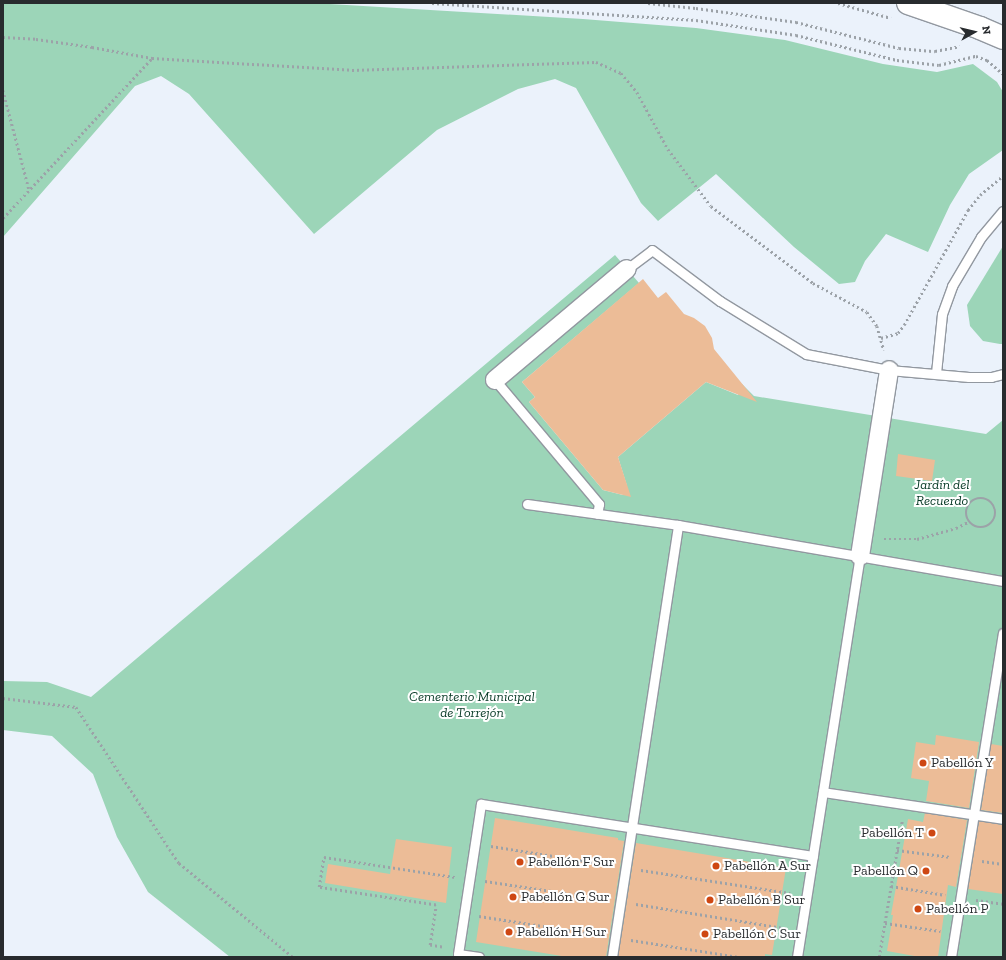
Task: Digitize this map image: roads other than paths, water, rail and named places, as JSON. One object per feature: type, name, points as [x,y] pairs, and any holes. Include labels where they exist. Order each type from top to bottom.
[{"type":"main road","points":[[908,3],[953,18],[1003,38]]},
{"type":"street","points":[[495,380],[628,269]]},
{"type":"street","points":[[860,556],[889,370]]},
{"type":"lane","points":[[936,372],[942,314],[952,286],[981,237],[1003,211]]},
{"type":"lane","points":[[628,269],[652,250],[720,300],[806,354],[889,370],[936,372],[969,377],[991,377],[1003,374]]},
{"type":"lane","points":[[495,380],[599,504],[598,514]]},
{"type":"lane","points":[[527,504],[678,525],[1003,581]]},
{"type":"lane","points":[[612,957],[633,828],[678,525]]},
{"type":"lane","points":[[797,957],[860,556]]},
{"type":"lane","points":[[951,957],[1003,633]]},
{"type":"lane","points":[[823,792],[1003,819]]},
{"type":"lane","points":[[479,957],[458,954],[481,804],[813,856]]},
{"type":"place","name":"Pabellón Y","points":[[923,763]]},
{"type":"place","name":"Pabellón T","points":[[932,833]]},
{"type":"place","name":"Pabellón F Sur","points":[[520,862]]},
{"type":"place","name":"Pabellón A Sur","points":[[716,866]]},
{"type":"place","name":"Pabellón Q","points":[[926,871]]},
{"type":"place","name":"Pabellón G Sur","points":[[513,897]]},
{"type":"place","name":"Pabellón B Sur","points":[[710,900]]},
{"type":"place","name":"Pabellón P","points":[[918,909]]},
{"type":"place","name":"Pabellón H Sur","points":[[509,932]]},
{"type":"place","name":"Pabellón C Sur","points":[[705,934]]},
{"type":"park label","name":"Jardín del Recuerdo","points":[[942,494]]},
{"type":"park label","name":"Cementerio Municipal de Torrejón","points":[[472,706]]}]
